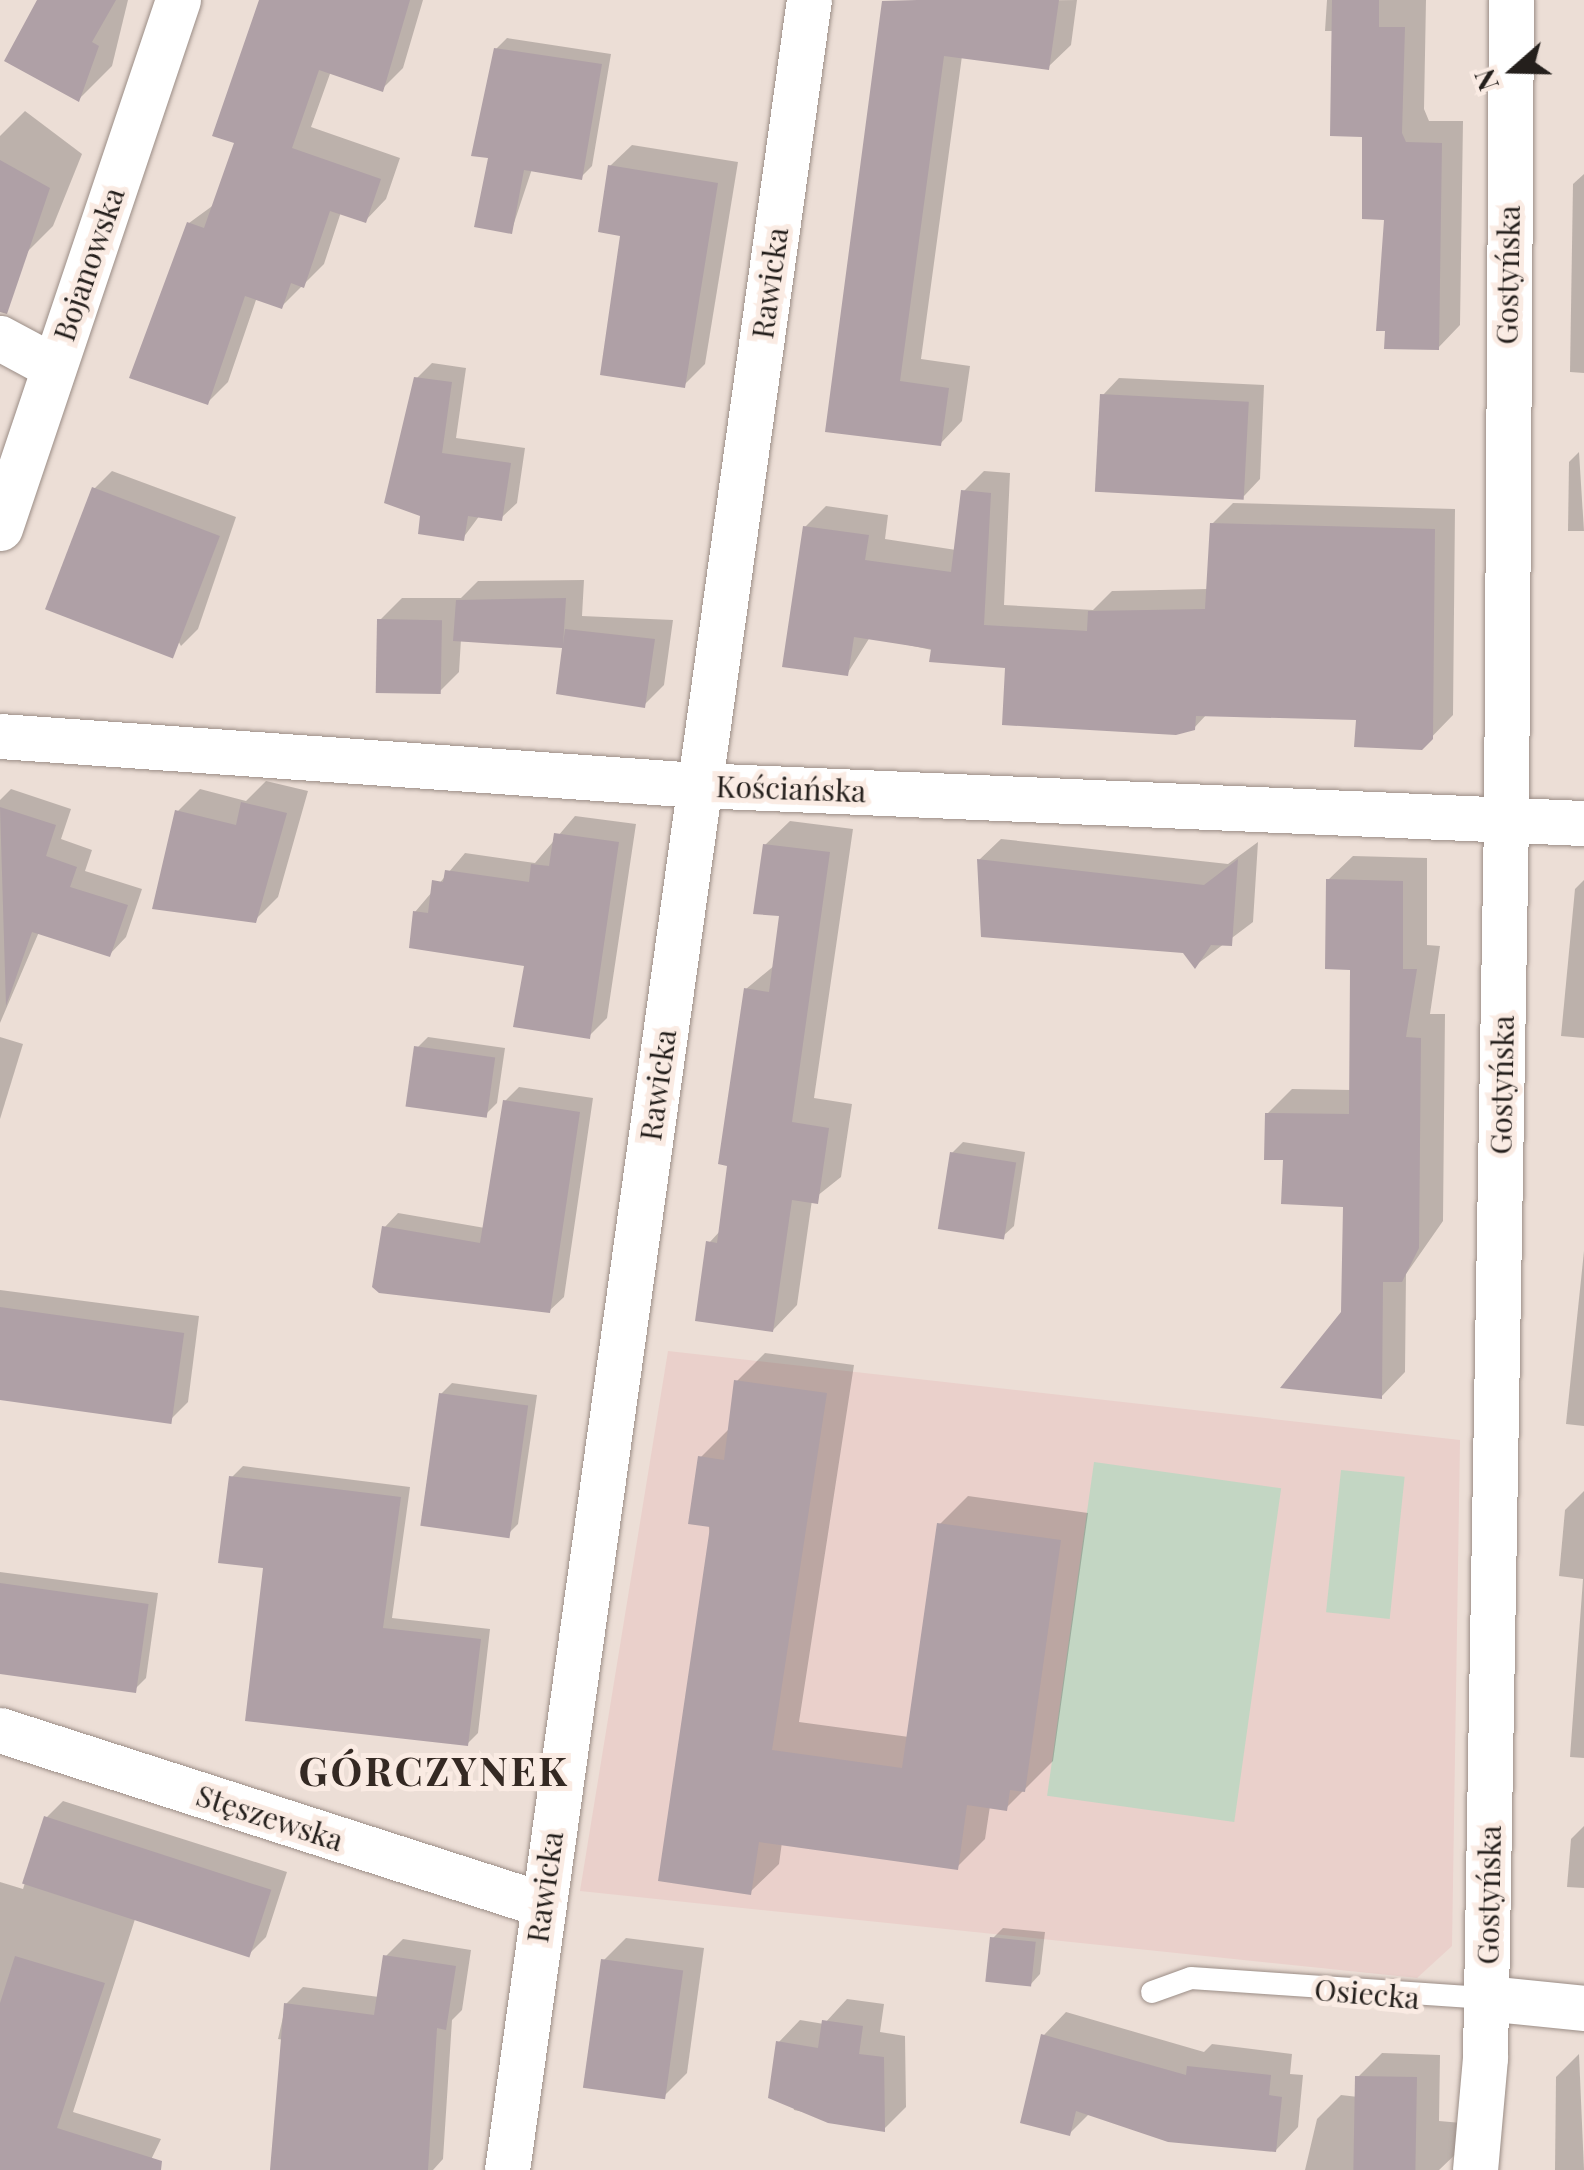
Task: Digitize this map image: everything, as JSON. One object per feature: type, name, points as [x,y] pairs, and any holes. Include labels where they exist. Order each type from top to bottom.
[{"type":"street","name":"Bojanowska","points":[[0,528],[178,0]]},
{"type":"street","name":"Rawicka","points":[[508,2170],[541,1904],[809,0]]},
{"type":"street","name":"Gostyńska","points":[[1476,2170],[1486,1998],[1506,820],[1511,0]]},
{"type":"street","points":[[0,338],[54,366]]},
{"type":"street","name":"Kościańska","points":[[0,736],[698,785],[1584,823]]},
{"type":"street","name":"Stęszewska","points":[[0,1730],[541,1904]]},
{"type":"street","name":"Osiecka","points":[[1486,1998],[1584,2008]]},
{"type":"lane","name":"Osiecka","points":[[1152,1992],[1191,1978],[1486,1998]]},
{"type":"shaded area","points":[[668,1351],[1460,1440],[1452,1946],[1417,1978],[580,1891]]},
{"type":"green space","points":[[1094,1462],[1281,1488],[1234,1822],[1047,1796]]},
{"type":"green space","points":[[1341,1470],[1405,1477],[1390,1619],[1326,1612]]},
{"type":"building","points":[[37,0],[116,0],[92,42],[99,46],[79,102],[4,61]]},
{"type":"building","points":[[259,0],[410,0],[383,92],[319,70],[292,148],[381,179],[366,223],[330,211],[304,288],[291,283],[282,309],[245,296],[208,405],[129,378],[187,222],[204,228],[234,143],[212,136]]},
{"type":"building","points":[[1059,0],[1049,70],[944,56],[900,381],[949,388],[941,446],[825,432],[882,1]]},
{"type":"building","points":[[1332,0],[1379,0],[1379,27],[1405,27],[1402,133],[1406,142],[1442,143],[1439,350],[1384,349],[1385,331],[1376,331],[1384,220],[1362,219],[1362,137],[1330,136]]},
{"type":"building","points":[[494,48],[602,64],[582,180],[524,170],[512,234],[474,227],[488,158],[471,156]]},
{"type":"building","points":[[0,160],[50,188],[7,314],[0,312]]},
{"type":"building","points":[[608,165],[718,183],[685,388],[600,375],[620,236],[598,232]]},
{"type":"building","points":[[414,377],[452,382],[442,453],[511,463],[502,521],[468,516],[464,541],[418,534],[420,516],[384,503]]},
{"type":"building","points":[[1100,394],[1249,402],[1244,500],[1095,492]]},
{"type":"building","points":[[92,487],[220,536],[173,658],[45,609]]},
{"type":"building","points":[[961,490],[991,493],[984,625],[1087,631],[1088,611],[1205,609],[1210,523],[1435,529],[1433,739],[1422,750],[1354,747],[1356,720],[1196,716],[1195,730],[1176,735],[1002,725],[1005,668],[929,662],[931,649],[854,637],[848,676],[782,667],[803,526],[869,535],[865,560],[951,572]]},
{"type":"building","points":[[566,598],[563,645],[565,629],[655,639],[645,708],[556,694],[562,648],[453,641],[456,600]]},
{"type":"building","points":[[377,619],[442,620],[441,694],[376,693]]},
{"type":"building","points":[[241,802],[287,813],[256,923],[152,909],[175,810],[236,825]]},
{"type":"building","points":[[0,807],[56,825],[46,856],[77,867],[70,887],[128,905],[110,957],[32,932],[6,1006]]},
{"type":"building","points":[[554,833],[619,842],[590,1039],[513,1027],[524,966],[409,948],[413,911],[428,913],[432,880],[443,882],[445,870],[529,882],[531,864],[549,866]]},
{"type":"building","points":[[763,844],[830,852],[792,1122],[829,1128],[818,1204],[792,1200],[773,1332],[695,1321],[706,1241],[717,1243],[727,1166],[718,1164],[744,988],[769,992],[779,916],[753,914]]},
{"type":"building","points":[[977,859],[1204,885],[1238,859],[1232,946],[1211,945],[1195,969],[1183,953],[981,937]]},
{"type":"building","points":[[1326,879],[1403,881],[1403,969],[1417,969],[1406,1037],[1421,1038],[1419,1248],[1402,1282],[1383,1282],[1382,1399],[1280,1388],[1341,1312],[1343,1207],[1281,1204],[1283,1160],[1264,1160],[1265,1113],[1349,1114],[1350,970],[1325,969]]},
{"type":"building","points":[[414,1046],[495,1057],[487,1118],[406,1106]]},
{"type":"building","points":[[503,1100],[580,1112],[550,1313],[379,1293],[372,1287],[382,1226],[480,1243]]},
{"type":"building","points":[[950,1152],[1016,1162],[1004,1240],[938,1229]]},
{"type":"building","points":[[0,1307],[184,1333],[171,1424],[0,1400]]},
{"type":"building","points":[[734,1380],[827,1393],[772,1750],[902,1768],[937,1523],[1061,1540],[1025,1792],[1010,1790],[1007,1811],[967,1805],[958,1870],[759,1842],[751,1895],[658,1881],[710,1527],[688,1524],[698,1456],[724,1460]]},
{"type":"building","points":[[439,1393],[528,1406],[509,1538],[420,1526]]},
{"type":"building","points":[[229,1476],[401,1497],[383,1628],[481,1639],[468,1746],[245,1721],[263,1568],[218,1563]]},
{"type":"building","points":[[0,1583],[149,1604],[136,1693],[0,1674]]},
{"type":"building","points":[[44,1816],[271,1890],[249,1957],[22,1884]]},
{"type":"building","points":[[990,1937],[1036,1942],[1031,1987],[985,1982]]},
{"type":"building","points":[[383,1955],[456,1966],[446,2030],[437,2028],[428,2170],[270,2170],[284,2003],[374,2015]]},
{"type":"building","points":[[15,1956],[105,1983],[57,2128],[162,2161],[161,2170],[0,2170],[0,2003]]},
{"type":"building","points":[[601,1959],[683,1971],[665,2099],[583,2088]]},
{"type":"building","points":[[822,2020],[863,2026],[859,2054],[884,2057],[885,2132],[828,2123],[768,2098],[776,2041],[818,2048]]},
{"type":"building","points":[[1041,2034],[1186,2075],[1187,2066],[1271,2075],[1269,2095],[1282,2097],[1276,2152],[1168,2142],[1076,2111],[1070,2136],[1020,2123]]},
{"type":"building","points":[[1355,2076],[1417,2077],[1415,2170],[1353,2170]]},
{"type":"district","name":"GÓRCZYNEK","points":[[434,1770]]}]
